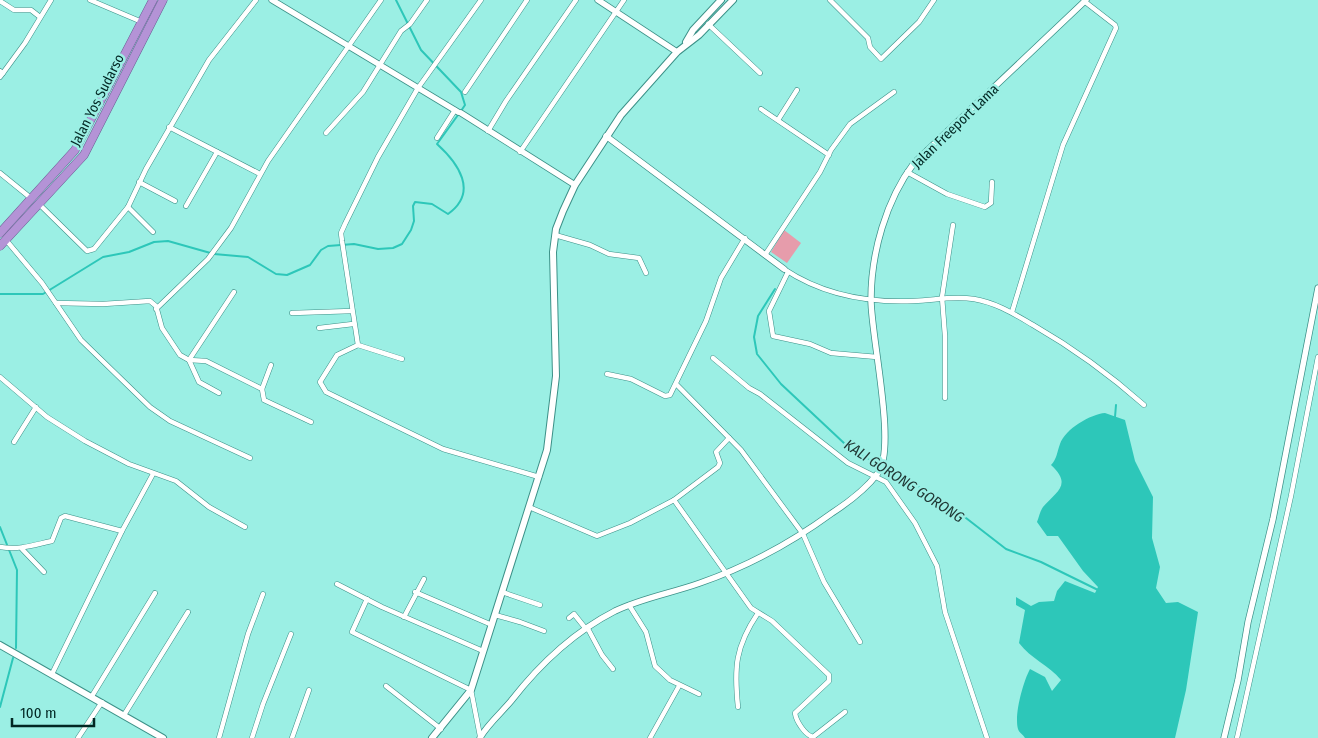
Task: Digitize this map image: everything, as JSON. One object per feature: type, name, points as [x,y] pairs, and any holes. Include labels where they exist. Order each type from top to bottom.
[{"type":"highway","name":"Jalan Yos Sudarso","points":[[3,243],[80,159],[115,71],[153,0]]},
{"type":"highway","name":"Jalan Yos Sudarso","points":[[0,233],[70,157],[96,122],[163,0]]},
{"type":"main road","points":[[684,46],[693,30],[721,0]]},
{"type":"main road","points":[[432,738],[471,690],[549,440],[556,376],[553,276],[555,235],[563,211],[575,186],[620,115],[677,52],[733,0]]},
{"type":"main road","points":[[0,645],[163,738]]},
{"type":"street","points":[[1,74],[51,0]]},
{"type":"street","points":[[90,0],[142,22]]},
{"type":"street","points":[[39,204],[90,252],[128,207],[169,127],[214,52],[256,0]]},
{"type":"street","points":[[272,0],[458,112],[575,186]]},
{"type":"street","points":[[156,309],[214,251],[241,211],[260,174],[382,0]]},
{"type":"street","points":[[326,133],[363,92],[401,31],[410,24],[427,0]]},
{"type":"street","points":[[358,345],[341,233],[374,166],[418,88],[481,0]]},
{"type":"street","points":[[465,92],[527,0]]},
{"type":"street","points":[[488,131],[506,101],[576,0]]},
{"type":"street","points":[[598,0],[677,52]]},
{"type":"street","points":[[520,152],[624,0]]},
{"type":"street","points":[[830,0],[868,38],[870,47],[880,59],[919,22],[934,0]]},
{"type":"street","points":[[0,1],[14,10],[31,10],[40,17]]},
{"type":"street","points":[[1012,312],[1024,279],[1059,157],[1093,76],[1116,28],[1113,22],[1085,1]]},
{"type":"street","name":"Jalan Freeport Lama","points":[[877,475],[884,460],[882,402],[871,301],[872,274],[885,220],[894,194],[907,172],[923,154],[1085,1]]},
{"type":"street","points":[[708,24],[760,73]]},
{"type":"street","points":[[778,120],[797,90]]},
{"type":"street","points":[[765,255],[829,154],[857,118],[894,92]]},
{"type":"street","points":[[761,109],[829,154]]},
{"type":"street","points":[[438,138],[458,112]]},
{"type":"street","points":[[169,127],[260,174]]},
{"type":"street","points":[[606,136],[786,271],[814,286],[871,301],[919,301],[942,297],[974,299],[999,306],[1086,357],[1144,404]]},
{"type":"street","points":[[186,206],[217,152]]},
{"type":"street","points":[[907,172],[947,194],[985,207],[991,203],[992,182]]},
{"type":"street","points":[[0,173],[32,199]]},
{"type":"street","points":[[140,182],[175,201]]},
{"type":"street","points":[[128,207],[153,232]]},
{"type":"street","points":[[945,398],[945,336],[942,297],[953,225]]},
{"type":"street","points":[[555,235],[590,244],[609,254],[627,258],[639,258],[646,274]]},
{"type":"street","points":[[608,374],[631,379],[668,397],[677,385],[706,321],[721,278],[744,238]]},
{"type":"street","points":[[3,243],[42,283],[81,340],[161,416],[250,458]]},
{"type":"street","points":[[786,271],[768,314],[773,336],[810,344],[831,353],[877,357]]},
{"type":"street","points":[[1224,738],[1238,680],[1248,622],[1273,519],[1318,288]]},
{"type":"street","points":[[189,360],[234,292]]},
{"type":"street","points":[[56,303],[103,304],[146,300],[154,303],[162,328],[180,355],[189,360],[206,361],[262,388]]},
{"type":"street","points":[[292,313],[352,311]]},
{"type":"street","points":[[319,328],[354,324]]},
{"type":"street","points":[[402,359],[358,345],[337,355],[320,382],[326,392],[443,449],[539,477]]},
{"type":"street","points":[[714,358],[748,388],[760,394],[848,463],[877,475],[889,485],[915,523],[931,553],[940,577],[945,612],[987,738]]},
{"type":"street","points":[[1237,738],[1291,496],[1318,358]]},
{"type":"street","points":[[189,360],[199,382],[219,393]]},
{"type":"street","points":[[271,365],[262,388],[264,400],[311,422]]},
{"type":"street","points":[[0,377],[58,425],[102,451],[153,474],[176,481],[209,508],[245,527]]},
{"type":"street","points":[[677,385],[746,457],[803,534],[824,582],[860,642]]},
{"type":"street","points":[[14,442],[36,407]]},
{"type":"street","points":[[529,507],[598,536],[674,500],[718,467],[720,463],[716,452],[729,438]]},
{"type":"street","points":[[52,674],[122,532],[153,474]]},
{"type":"street","points":[[480,737],[529,678],[587,628],[629,605],[727,573],[775,552],[848,502],[877,475]]},
{"type":"street","points":[[674,500],[751,608],[772,621],[830,676],[829,681],[795,713],[796,718],[808,735],[813,737],[845,712]]},
{"type":"street","points":[[0,547],[22,549],[34,544],[54,541],[61,518],[65,516],[122,532]]},
{"type":"street","points":[[22,549],[44,572]]},
{"type":"street","points":[[404,617],[424,579]]},
{"type":"street","points":[[337,584],[404,617],[483,651]]},
{"type":"street","points":[[416,592],[492,625]]},
{"type":"street","points":[[502,592],[540,605]]},
{"type":"street","points":[[92,696],[154,593]]},
{"type":"street","points":[[219,738],[248,634],[263,594]]},
{"type":"street","points":[[367,599],[351,630],[353,633],[471,690],[480,737]]},
{"type":"street","points":[[629,605],[646,632],[655,666],[679,686],[699,694]]},
{"type":"street","points":[[124,715],[188,612]]},
{"type":"street","points":[[738,707],[735,678],[737,662],[748,630],[758,613]]},
{"type":"street","points":[[570,618],[574,614],[587,628],[602,655],[613,669]]},
{"type":"street","points":[[495,615],[544,631]]},
{"type":"street","points":[[252,738],[263,704],[291,634]]},
{"type":"street","points":[[386,686],[441,729]]},
{"type":"street","points":[[650,738],[679,686]]},
{"type":"street","points":[[292,738],[309,690]]},
{"type":"street","points":[[78,738],[102,702]]},
{"type":"shaded area","points":[[784,230],[801,243],[787,263],[771,252]]},
{"type":"water","points":[[1105,413],[1125,420],[1135,461],[1153,497],[1152,538],[1160,567],[1156,588],[1166,603],[1178,602],[1198,612],[1186,690],[1175,738],[1025,738],[1019,732],[1017,716],[1022,690],[1030,669],[1045,677],[1052,691],[1061,680],[1019,643],[1025,610],[1016,605],[1016,597],[1031,606],[1039,602],[1054,601],[1057,591],[1065,581],[1095,593],[1098,587],[1083,571],[1058,536],[1047,536],[1037,522],[1043,507],[1057,492],[1062,483],[1058,472],[1051,465],[1056,458],[1063,438],[1079,423],[1093,416]]},
{"type":"waterway","points":[[396,0],[421,50],[461,92],[465,105],[461,111]]},
{"type":"waterway","points":[[0,294],[43,294],[103,257],[129,252],[154,242],[168,241],[214,254],[248,257],[276,274],[287,275],[310,265],[321,250],[328,246],[354,244],[378,249],[393,248],[402,244],[411,230],[414,221],[413,206],[415,202],[432,204],[448,214],[457,205],[462,196],[464,187],[458,169],[437,144],[458,115]]},
{"type":"waterway","name":"KALI GORONG GORONG","points":[[775,289],[758,316],[754,337],[757,354],[781,384],[845,444],[890,473],[910,481],[966,518],[1006,549],[1041,562],[1098,590]]},
{"type":"waterway","points":[[1115,417],[1116,405]]},
{"type":"waterway","points":[[0,527],[17,570],[16,648]]},
{"type":"waterway","points":[[0,707],[13,658]]}]
